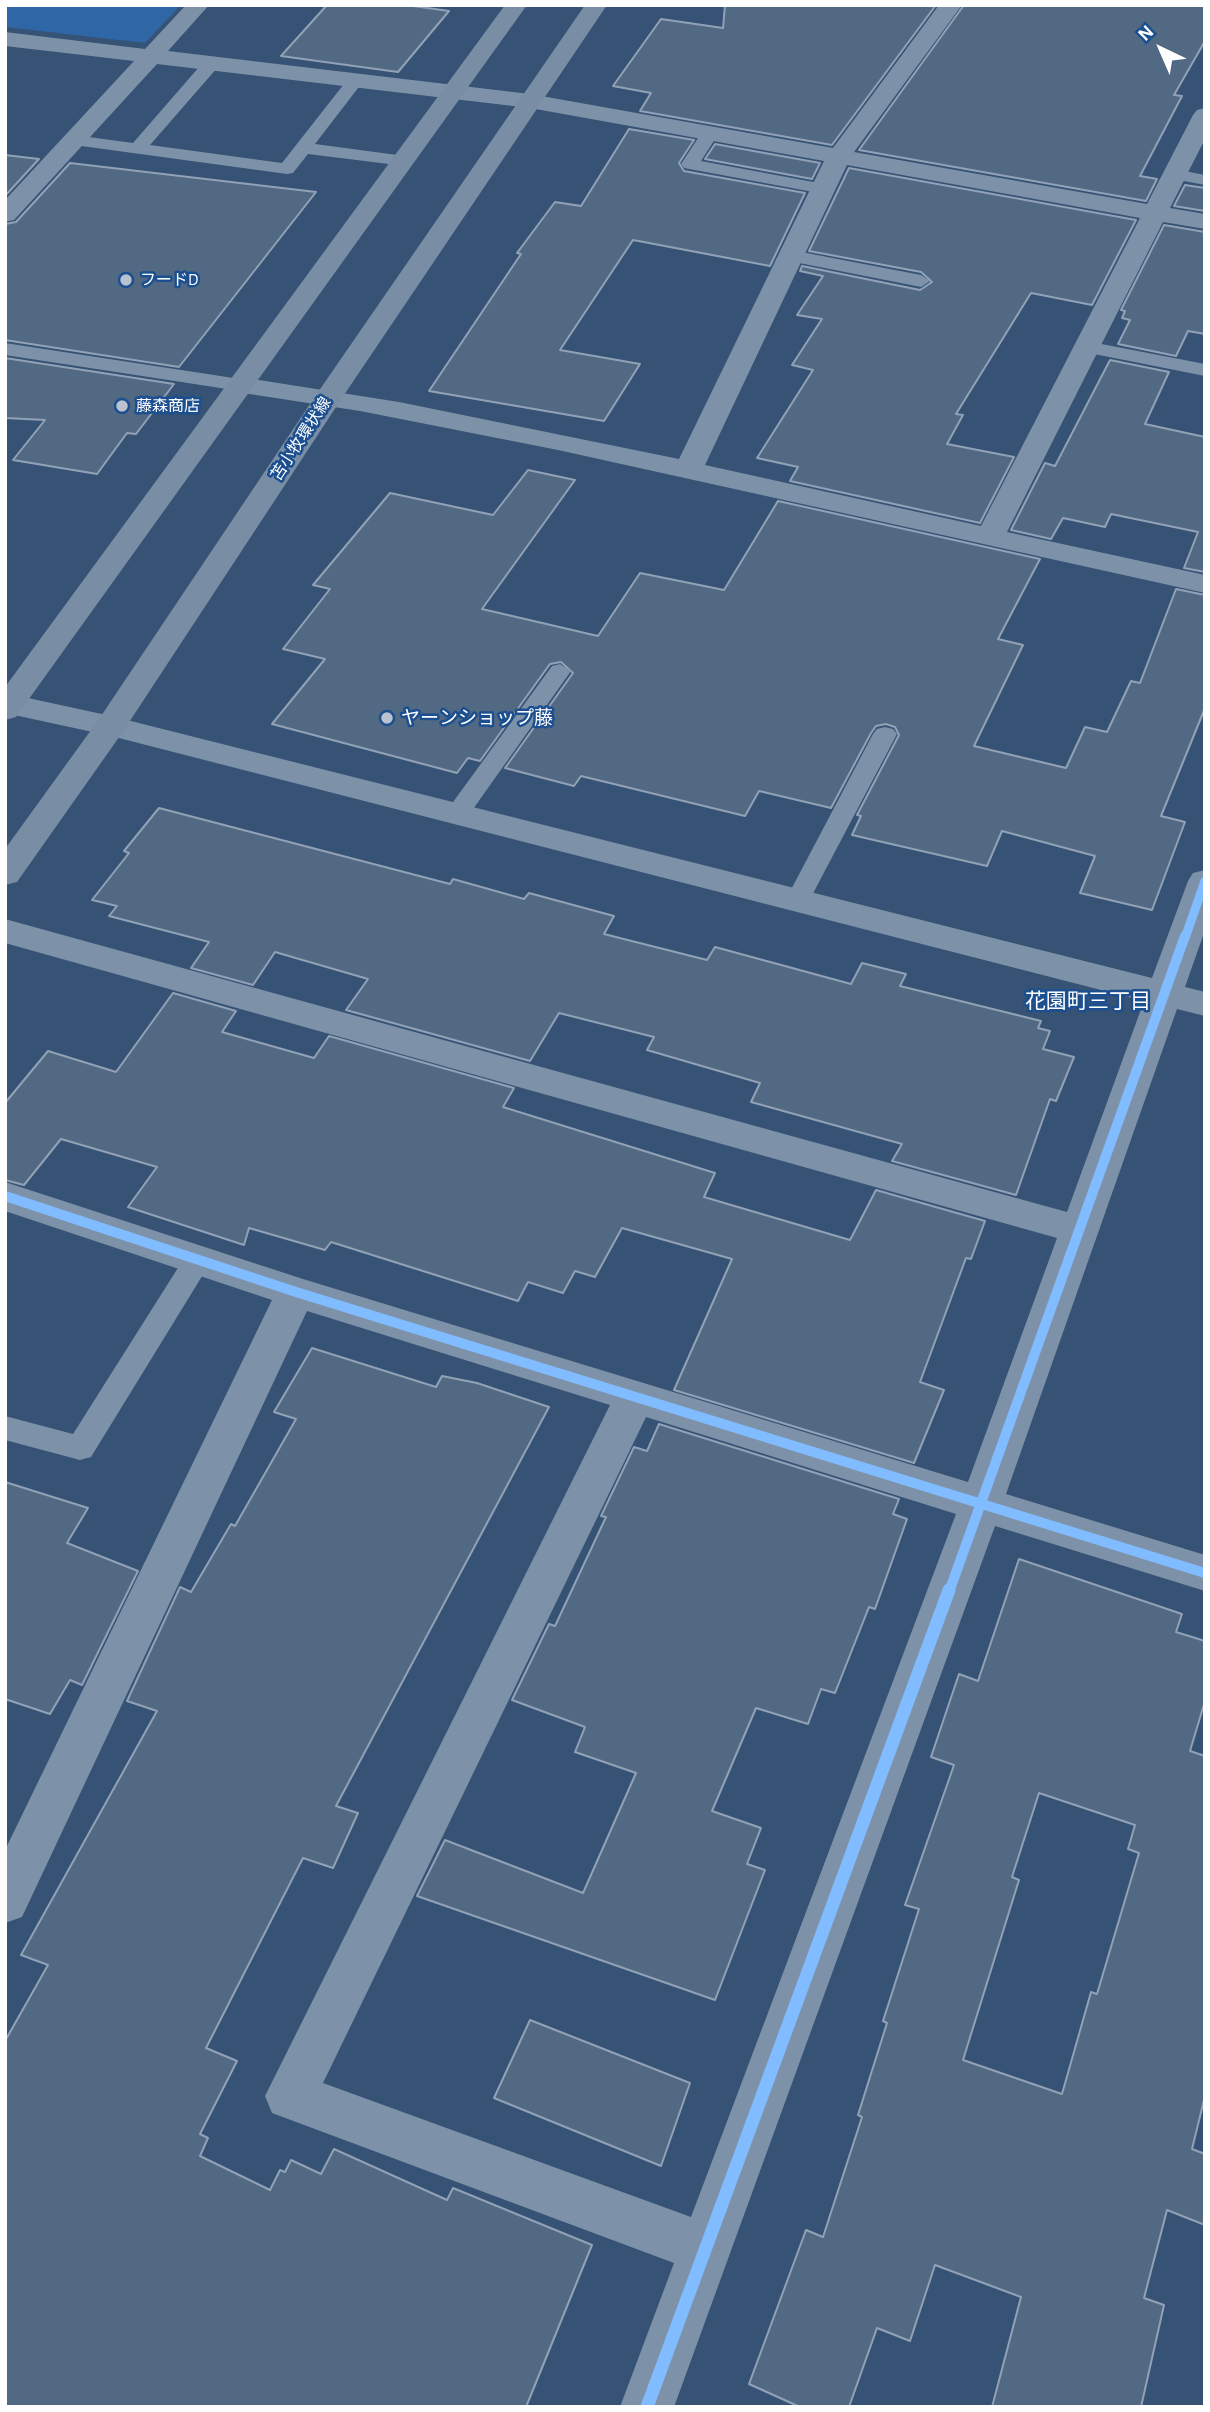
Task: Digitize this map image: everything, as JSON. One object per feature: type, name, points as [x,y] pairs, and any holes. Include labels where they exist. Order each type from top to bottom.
[{"type":"main road","points":[[7,706],[457,90],[516,5]]},
{"type":"main road","name":"苫小牧環状線","points":[[5,874],[111,726],[330,396],[596,5]]},
{"type":"street","points":[[5,215],[198,5]]},
{"type":"street","points":[[689,469],[839,156],[951,5]]},
{"type":"street","points":[[5,39],[457,90],[530,101],[1205,222]]},
{"type":"street","points":[[989,539],[1205,115]]},
{"type":"street","points":[[240,385],[330,396],[689,469],[989,539],[1205,584]]},
{"type":"street","points":[[7,706],[111,726],[1184,999]]},
{"type":"street","points":[[647,2407],[1080,1230],[1184,999],[1205,881]]},
{"type":"street","points":[[5,932],[1080,1230]]},
{"type":"street","points":[[5,1196],[296,1292],[1205,1573]]},
{"type":"street","points":[[5,1901],[296,1292]]},
{"type":"street","points":[[635,1397],[290,2096],[705,2248]]},
{"type":"lane","points":[[138,148],[212,64]]},
{"type":"lane","points":[[75,140],[287,169],[357,79]]},
{"type":"lane","points":[[710,133],[690,164],[824,189]]},
{"type":"lane","points":[[303,148],[405,161]]},
{"type":"lane","points":[[1174,174],[1205,180]]},
{"type":"lane","points":[[791,256],[921,281]]},
{"type":"lane","points":[[1086,347],[1205,370]]},
{"type":"lane","points":[[5,349],[240,385]]},
{"type":"lane","points":[[457,814],[560,671]]},
{"type":"lane","points":[[797,901],[885,734]]},
{"type":"lane","points":[[5,1428],[80,1448],[198,1260]]},
{"type":"shaded area","points":[[5,5],[181,5],[145,43],[5,27]]},
{"type":"building","points":[[327,5],[406,5],[449,11],[398,72],[281,56]]},
{"type":"building","points":[[725,5],[936,5],[832,145],[640,111],[651,93],[613,86],[661,19],[723,28]]},
{"type":"building","points":[[964,5],[1205,5],[1205,41],[1174,95],[1182,96],[1140,176],[1157,179],[1146,201],[859,150]]},
{"type":"building","points":[[629,129],[694,140],[679,163],[684,171],[805,193],[770,266],[633,240],[560,350],[640,364],[604,421],[429,391],[521,254],[517,253],[555,202],[581,206]]},
{"type":"building","points":[[715,144],[820,163],[812,179],[705,159]]},
{"type":"building","points":[[5,155],[39,159],[5,196]]},
{"type":"building","name":"フードD","points":[[70,163],[316,192],[179,367],[5,340],[5,224],[16,222]]},
{"type":"building","points":[[849,168],[1136,220],[1092,305],[1031,293],[956,414],[963,415],[947,444],[1014,457],[980,523],[790,481],[798,467],[757,458],[813,370],[792,365],[822,319],[797,315],[823,276],[800,271],[802,266],[920,290],[932,282],[921,272],[809,251]]},
{"type":"building","points":[[1185,185],[1205,188],[1205,211],[1174,206]]},
{"type":"building","points":[[1164,225],[1205,232],[1205,334],[1188,331],[1176,356],[1118,344],[1130,320],[1122,318],[1125,311],[1121,310]]},
{"type":"building","points":[[5,358],[174,384],[136,434],[127,433],[97,474],[13,460],[45,420],[5,418]]},
{"type":"building","points":[[1110,360],[1169,372],[1145,424],[1205,437],[1205,572],[1184,568],[1198,532],[1111,514],[1105,527],[1063,518],[1051,539],[1011,530],[1045,463],[1055,466]]},
{"type":"building","points":[[528,470],[575,480],[482,609],[598,636],[640,573],[724,590],[778,501],[1040,559],[998,639],[1023,645],[974,746],[1066,768],[1085,727],[1107,732],[1131,681],[1140,683],[1176,589],[1205,595],[1205,708],[1161,816],[1185,822],[1152,910],[1080,893],[1095,856],[1002,831],[987,866],[852,835],[861,816],[857,815],[899,735],[895,727],[886,724],[876,726],[871,733],[831,808],[759,791],[745,816],[581,776],[574,786],[505,768],[573,673],[561,662],[550,664],[480,761],[468,758],[457,773],[272,724],[325,659],[283,649],[330,589],[313,585],[390,493],[493,515]]},
{"type":"building","points":[[159,808],[450,884],[453,879],[524,899],[529,893],[614,916],[604,934],[707,960],[715,947],[851,984],[862,963],[906,974],[900,986],[1041,1021],[1038,1028],[1050,1031],[1043,1049],[1074,1057],[1056,1101],[1050,1099],[1016,1195],[892,1161],[902,1144],[751,1102],[760,1083],[647,1050],[654,1037],[559,1013],[530,1061],[346,1010],[368,979],[275,952],[253,985],[191,968],[209,942],[109,916],[117,906],[92,900],[129,853],[124,851]]},
{"type":"building","points":[[173,993],[236,1011],[222,1032],[314,1058],[329,1036],[514,1088],[503,1107],[715,1173],[704,1197],[850,1240],[876,1190],[985,1221],[971,1259],[966,1258],[920,1382],[944,1390],[914,1463],[674,1390],[732,1259],[622,1228],[595,1277],[575,1271],[563,1293],[528,1282],[518,1301],[331,1242],[325,1250],[249,1228],[244,1245],[128,1207],[157,1167],[61,1139],[24,1185],[5,1180],[5,1103],[48,1051],[116,1072]]},
{"type":"building","points":[[312,1348],[436,1387],[442,1376],[477,1383],[549,1407],[336,1806],[358,1813],[333,1868],[303,1858],[206,2048],[237,2061],[200,2134],[208,2138],[200,2156],[270,2190],[280,2170],[285,2172],[291,2160],[321,2174],[334,2149],[447,2200],[453,2188],[592,2245],[526,2407],[5,2407],[5,2041],[48,1965],[21,1955],[157,1711],[127,1701],[180,1587],[191,1592],[231,1524],[235,1526],[296,1419],[274,1412]]},
{"type":"building","points":[[659,1424],[899,1499],[893,1514],[907,1519],[875,1609],[869,1607],[835,1693],[821,1689],[808,1724],[756,1708],[712,1811],[761,1828],[747,1864],[765,1870],[715,2000],[417,1896],[445,1840],[583,1893],[636,1773],[575,1752],[585,1727],[512,1700],[549,1624],[555,1626],[606,1517],[601,1516],[634,1447],[647,1451]]},
{"type":"building","points":[[5,1482],[88,1508],[67,1543],[138,1571],[82,1685],[70,1680],[50,1714],[5,1699]]},
{"type":"building","points":[[1019,1559],[1182,1614],[1176,1632],[1205,1641],[1205,1701],[1190,1751],[1205,1756],[1205,2096],[1192,2149],[1205,2154],[1205,2225],[1167,2210],[1144,2298],[1164,2305],[1141,2407],[992,2407],[1021,2297],[935,2265],[910,2341],[877,2328],[849,2407],[800,2407],[749,2384],[806,2230],[823,2237],[862,2117],[858,2115],[887,2023],[883,2021],[919,1909],[905,1905],[954,1765],[931,1757],[959,1674],[978,1681]],"holes":[[[1039,1793],[1135,1825],[1128,1849],[1139,1853],[1097,1994],[1091,1992],[1062,2094],[963,2060],[1019,1880],[1012,1877]]]},
{"type":"building","points":[[530,2020],[690,2083],[661,2166],[494,2098]]},
{"type":"cycle path","points":[[647,2407],[982,1502],[1205,881]]},
{"type":"cycle path","points":[[5,1196],[296,1292],[1205,1573]]},
{"type":"place","name":"フードD","points":[[126,280]]},
{"type":"place","name":"藤森商店","points":[[122,406]]},
{"type":"place","name":"ヤーンショップ藤","points":[[387,718]]},
{"type":"district","name":"花園町三丁目","points":[[1088,1002]]}]
